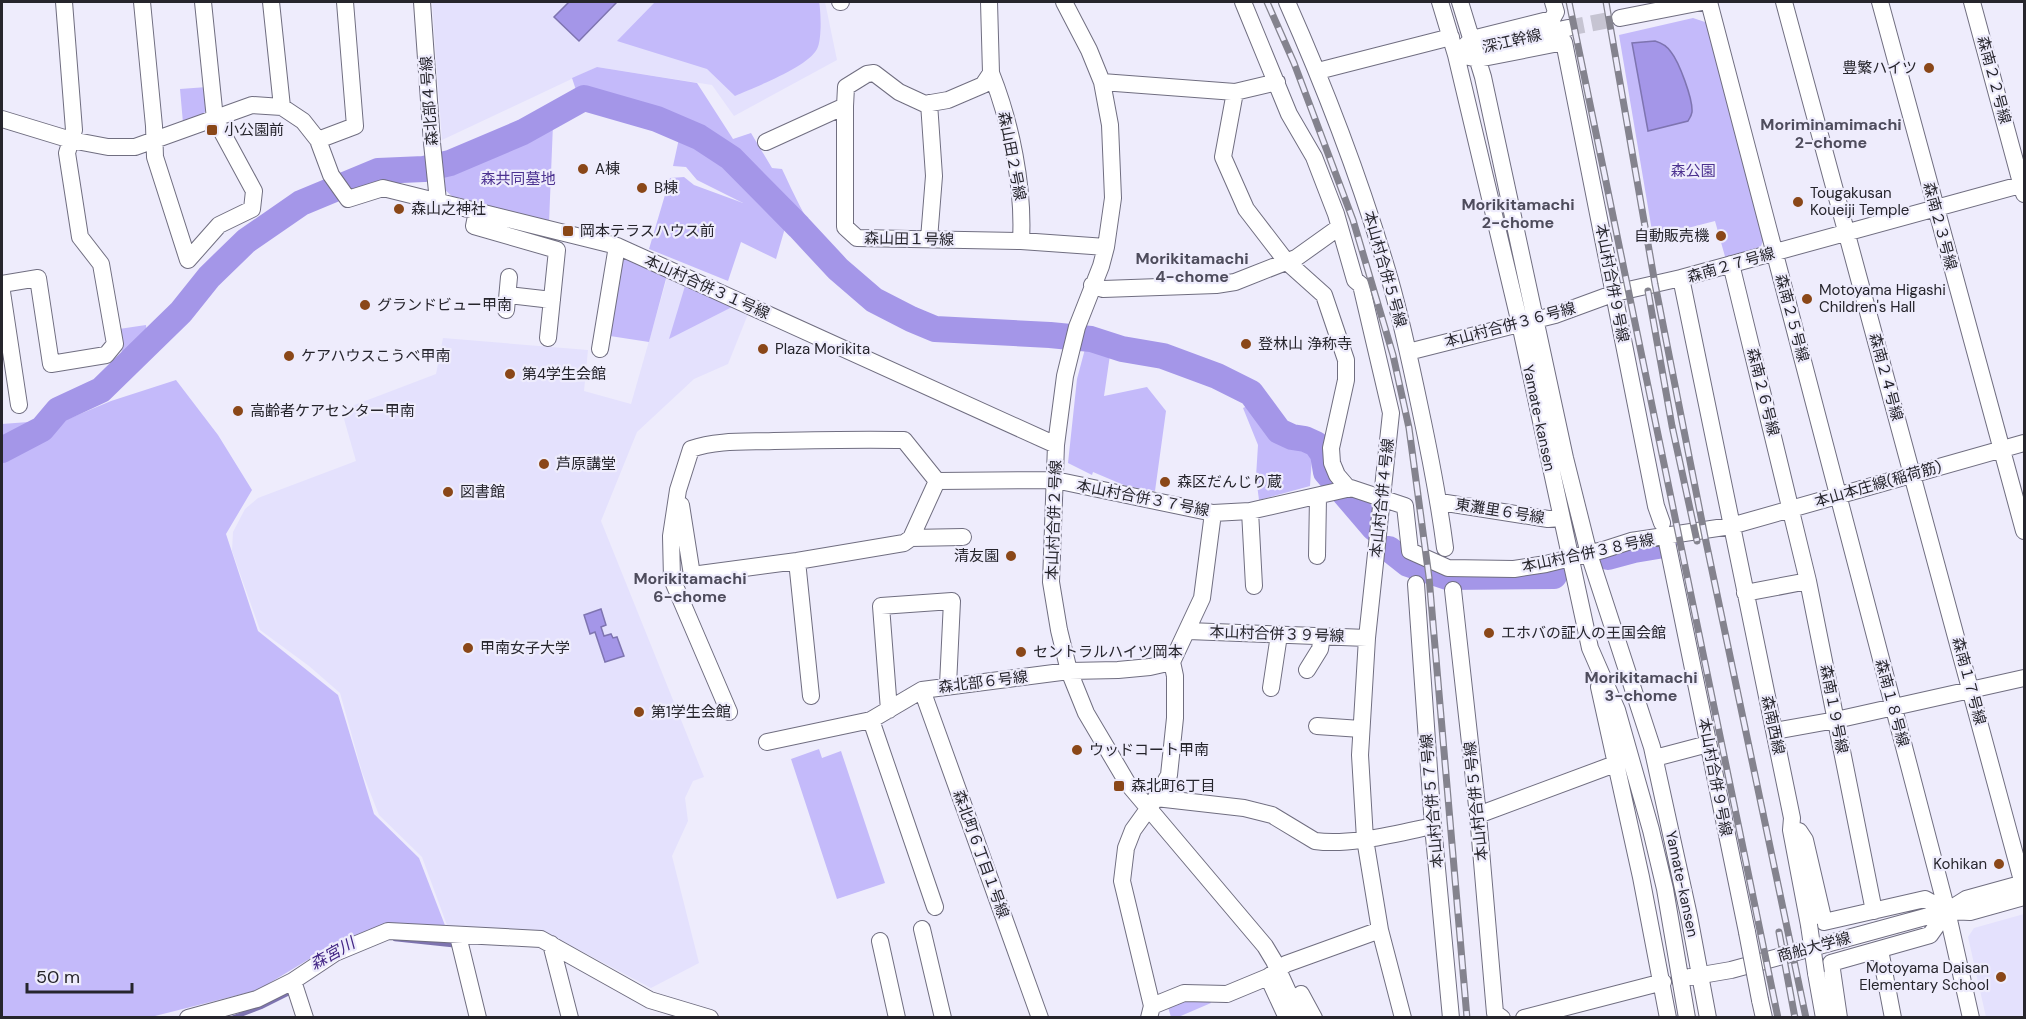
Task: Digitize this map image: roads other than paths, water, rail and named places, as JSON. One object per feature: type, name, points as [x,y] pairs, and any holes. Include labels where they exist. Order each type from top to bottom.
[{"type":"street","points":[[2,284],[38,278],[51,364],[106,355],[114,344],[101,264],[80,237],[67,153],[74,130],[64,2]]},
{"type":"street","points":[[142,2],[155,157],[188,261],[219,225],[252,209],[254,191],[215,119],[202,2]]},
{"type":"street","points":[[271,2],[282,107]]},
{"type":"street","points":[[2,119],[71,140],[108,147],[135,147],[252,105],[282,107],[303,121],[318,140],[356,126],[345,2]]},
{"type":"street","name":"森北部４号線","points":[[422,2],[437,195]]},
{"type":"street","name":"森山田２号線","points":[[989,2],[991,73],[1000,96],[1021,187],[1021,241]]},
{"type":"street","name":"本山村合併２号線","points":[[1064,2],[1089,50],[1102,82],[1110,125],[1113,198],[1106,247],[1075,333],[1065,375],[1056,445],[1051,582],[1069,671],[1086,713],[1128,783],[1152,804],[1265,946],[1300,1017]]},
{"type":"street","name":"本山村合併４号線","points":[[1243,2],[1289,114],[1314,157],[1336,214],[1338,228],[1355,280],[1361,285],[1391,413],[1367,638],[1360,755],[1365,839],[1380,930],[1403,1017]]},
{"type":"street","name":"本山村合併５号線","points":[[1287,2],[1318,71],[1359,183],[1390,281],[1408,352],[1440,502],[1445,548]]},
{"type":"street","name":"Yamate-kansen","points":[[1440,2],[1456,55],[1520,324],[1590,648],[1617,710],[1651,830],[1665,889],[1687,1017]]},
{"type":"street","name":"Yamate-kansen","points":[[1460,2],[1475,49],[1503,164],[1565,458],[1589,554],[1655,758],[1708,1017]]},
{"type":"street","points":[[1620,18],[1702,2]]},
{"type":"street","name":"森南２５号線","points":[[1709,2],[1839,495]]},
{"type":"street","name":"森南２４号線","points":[[1784,2],[1913,474]]},
{"type":"street","name":"森南２３号線","points":[[1880,2],[2025,531]]},
{"type":"street","name":"森南２２号線","points":[[1972,2],[2024,188]]},
{"type":"street","points":[[1456,55],[1552,19],[1555,7]]},
{"type":"street","name":"本山村合併９号線","points":[[1475,49],[1566,35],[1656,506],[1664,530],[1764,1017]]},
{"type":"street","points":[[1318,71],[1451,37]]},
{"type":"street","name":"森山田１号線","points":[[929,103],[925,104],[899,92],[874,72],[846,87],[845,227],[857,238],[1021,241],[1106,247]]},
{"type":"street","points":[[929,239],[934,176],[929,103],[948,100],[983,85],[991,73]]},
{"type":"street","points":[[1102,82],[1235,92],[1277,82]]},
{"type":"street","points":[[1235,92],[1223,157],[1246,209],[1286,261],[1324,296],[1346,360],[1346,380],[1331,448],[1332,463],[1337,475],[1336,492],[1317,556]]},
{"type":"street","points":[[766,142],[845,106]]},
{"type":"street","name":"本山村合併３１号線","points":[[318,140],[331,175],[348,199],[383,188],[437,195],[477,211],[617,246],[1056,445]]},
{"type":"street","name":"森南２７号線","points":[[1731,526],[1681,278],[1733,270],[1774,252],[1935,208],[2024,188]]},
{"type":"street","points":[[477,211],[474,226],[557,250],[548,338]]},
{"type":"street","points":[[1092,285],[1103,290],[1216,285],[1235,282],[1296,258],[1338,228]]},
{"type":"street","points":[[600,349],[617,246]]},
{"type":"street","name":"森南２６号線","points":[[1733,270],[1791,509]]},
{"type":"street","points":[[509,277],[507,303],[552,300]]},
{"type":"street","name":"本山村合併３６号線","points":[[1408,352],[1555,315],[1615,294],[1681,278]]},
{"type":"street","points":[[2,292],[19,405]]},
{"type":"street","points":[[678,490],[692,575],[904,543],[911,538],[938,482],[904,440],[749,441],[707,443],[691,449],[678,490],[671,536],[672,579],[729,712]]},
{"type":"street","name":"本山本庄線(稲荷筋)","points":[[1731,526],[2025,443]]},
{"type":"street","name":"森南１７号線","points":[[1913,474],[2024,888]]},
{"type":"street","name":"本山村合併３７号線","points":[[938,482],[1055,480],[1213,513],[1250,511],[1336,492],[1382,497],[1405,506],[1410,551]]},
{"type":"street","name":"森南１８号線","points":[[1839,495],[1947,911],[1971,1017]]},
{"type":"street","name":"東灘里６号線","points":[[1440,502],[1548,519],[1561,518]]},
{"type":"street","name":"森南１９号線","points":[[1791,509],[1808,581],[1874,911]]},
{"type":"street","points":[[1250,511],[1254,586]]},
{"type":"street","points":[[1213,513],[1202,598],[1172,662],[1175,676],[1175,718],[1170,775],[1133,830],[1126,848],[1122,881],[1151,1012],[1184,993],[1227,994],[1277,970],[1380,930]]},
{"type":"street","name":"本山村合併３８号線","points":[[1410,551],[1448,568],[1514,569],[1570,559],[1664,530],[1731,526]]},
{"type":"street","name":"森南西線","points":[[1731,526],[1775,731],[1792,818],[1791,830],[1816,924],[1816,973],[1824,1017]]},
{"type":"street","points":[[911,538],[963,537]]},
{"type":"street","points":[[796,561],[811,696]]},
{"type":"street","points":[[1746,593],[1808,581]]},
{"type":"street","name":"本山村合併５７号線","points":[[1416,584],[1433,826],[1451,1017]]},
{"type":"street","name":"本山村合併５号線","points":[[1453,590],[1499,1015]]},
{"type":"street","points":[[889,710],[881,606],[952,601],[948,686]]},
{"type":"street","name":"Yamate-kansen","points":[[1608,615],[1611,646],[1643,767],[1651,830]]},
{"type":"street","name":"本山村合併３９号線","points":[[1188,631],[1367,638]]},
{"type":"street","points":[[1271,688],[1279,635]]},
{"type":"street","points":[[1307,670],[1320,649],[1322,636]]},
{"type":"street","points":[[1590,648],[1668,1017]]},
{"type":"street","name":"森北部６号線","points":[[767,742],[871,720],[922,690],[1069,671],[1150,667],[1172,662]]},
{"type":"street","points":[[1775,731],[1893,708],[2025,678]]},
{"type":"street","name":"森北町６丁目１号線","points":[[922,690],[1040,1017]]},
{"type":"street","points":[[871,720],[935,907]]},
{"type":"street","points":[[1317,726],[1361,729]]},
{"type":"street","points":[[1655,758],[1708,744]]},
{"type":"street","points":[[1478,815],[1616,764]]},
{"type":"street","points":[[1152,804],[1244,808],[1272,815],[1315,841],[1323,842],[1365,839],[1433,826]]},
{"type":"street","name":"商船大学線","points":[[1680,979],[1731,970],[1947,911],[1966,898],[2024,888]]},
{"type":"street","points":[[1816,924],[1925,899],[1947,911],[1930,935],[1831,963],[1839,1017]]},
{"type":"street","points":[[922,928],[943,1017]]},
{"type":"street","points":[[188,1017],[223,1013],[257,999],[293,981],[335,953],[388,931],[541,939],[650,1000],[710,1017]]},
{"type":"street","points":[[458,936],[478,1017]]},
{"type":"street","points":[[880,941],[897,1017]]},
{"type":"street","points":[[551,944],[570,1017]]},
{"type":"street","points":[[1880,950],[1893,1017]]},
{"type":"street","points":[[1277,970],[1287,1017]]},
{"type":"street","points":[[1277,970],[1314,1017]]},
{"type":"street","points":[[293,981],[304,1017]]},
{"type":"street","points":[[1524,1017],[1662,982]]},
{"type":"street","points":[[650,1000],[655,1017]]},
{"type":"waterway","points":[[2,450],[42,429],[58,410],[101,390],[181,312],[209,277],[246,241],[301,203],[378,171],[424,169],[450,163],[523,132],[584,98],[657,119],[699,137],[731,158],[838,269],[874,300],[911,319],[935,329],[1091,339],[1122,349],[1163,356],[1217,376],[1251,393],[1279,431],[1316,444],[1323,454],[1326,472],[1374,528]]},
{"type":"waterway","points":[[1608,557],[1664,545]]},
{"type":"waterway","points":[[1389,549],[1408,564],[1447,577],[1554,576]]},
{"type":"waterway","name":"森宮川","points":[[395,939],[452,945]]},
{"type":"waterway","name":"森宮川","points":[[232,1018],[293,991]]},
{"type":"tunnel","points":[[1568,28],[1620,18]]},
{"type":"railway","points":[[1267,2],[1294,63],[1353,220],[1393,355],[1409,428],[1429,577],[1467,1018]]},
{"type":"railway","points":[[1569,2],[1778,1018]]},
{"type":"railway","points":[[1606,2],[1655,284],[1705,537],[1806,1018]]},
{"type":"railway","points":[[1648,291],[1672,426],[1697,541]]},
{"type":"railway","points":[[1779,932],[1795,1018]]},
{"type":"place","name":"豊繁ハイツ","points":[[1929,68]]},
{"type":"place","name":"小公園前","points":[[212,130]]},
{"type":"place","name":"A棟","points":[[583,169]]},
{"type":"place","name":"B棟","points":[[642,188]]},
{"type":"place","name":"Tougakusan Koueiji Temple","points":[[1798,202]]},
{"type":"place","name":"森山之神社","points":[[399,209]]},
{"type":"place","name":"岡本テラスハウス前","points":[[568,231]]},
{"type":"place","name":"自動販売機","points":[[1721,236]]},
{"type":"place","name":"Motoyama Higashi Children's Hall","points":[[1807,299]]},
{"type":"place","name":"グランドビュー甲南","points":[[365,305]]},
{"type":"place","name":"登林山 浄称寺","points":[[1246,344]]},
{"type":"place","name":"Plaza Morikita","points":[[763,349]]},
{"type":"place","name":"ケアハウスこうべ甲南","points":[[289,356]]},
{"type":"place","name":"第4学生会館","points":[[510,374]]},
{"type":"place","name":"高齢者ケアセンター甲南","points":[[238,411]]},
{"type":"place","name":"芦原講堂","points":[[544,464]]},
{"type":"place","name":"森区だんじり蔵","points":[[1165,482]]},
{"type":"place","name":"図書館","points":[[448,492]]},
{"type":"place","name":"清友園","points":[[1011,556]]},
{"type":"place","name":"エホバの証人の王国会館","points":[[1489,633]]},
{"type":"place","name":"甲南女子大学","points":[[468,648]]},
{"type":"place","name":"セントラルハイツ岡本","points":[[1021,652]]},
{"type":"place","name":"第1学生会館","points":[[639,712]]},
{"type":"place","name":"ウッドコート甲南","points":[[1077,750]]},
{"type":"place","name":"森北町6丁目","points":[[1119,786]]},
{"type":"place","name":"Kohikan","points":[[1999,864]]},
{"type":"place","name":"Motoyama Daisan Elementary School","points":[[2001,977]]},
{"type":"district","name":"Moriminamimachi 2-chome","points":[[1831,133]]},
{"type":"district","name":"Morikitamachi 2-chome","points":[[1518,213]]},
{"type":"district","name":"Morikitamachi 4-chome","points":[[1192,267]]},
{"type":"district","name":"Morikitamachi 6-chome","points":[[690,587]]},
{"type":"district","name":"Morikitamachi 3-chome","points":[[1641,686]]},
{"type":"park label","name":"森公園","points":[[1693,171]]},
{"type":"park label","name":"森共同墓地","points":[[518,179]]}]
